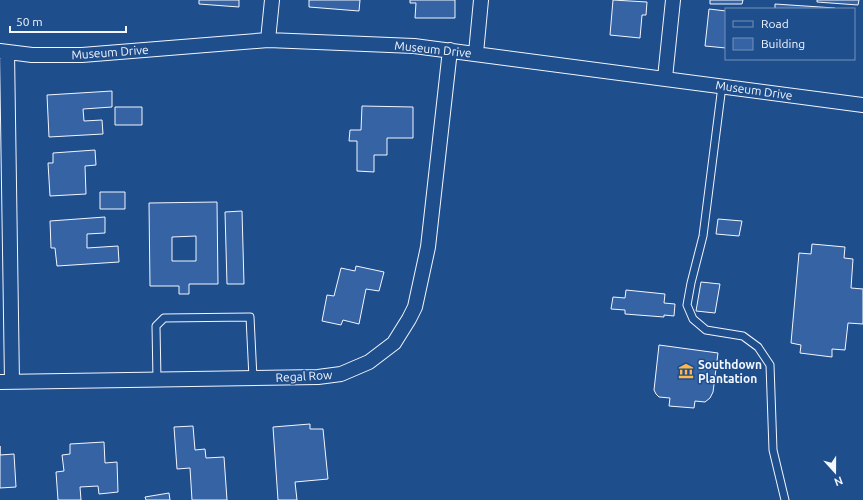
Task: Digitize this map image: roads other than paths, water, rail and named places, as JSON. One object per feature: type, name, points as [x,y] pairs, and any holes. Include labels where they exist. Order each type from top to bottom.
[{"type":"street","points":[[268,40],[272,0]]},
{"type":"street","points":[[476,53],[481,0]]},
{"type":"street","points":[[665,78],[673,0]]},
{"type":"street","name":"Museum Drive","points":[[3,52],[32,55],[82,55],[268,40],[414,46],[863,105]]},
{"type":"street","name":"Regal Row","points":[[6,382],[318,377],[341,374],[368,362],[389,347],[394,343],[415,307],[428,247],[450,50]]},
{"type":"street","points":[[3,52],[6,382]]},
{"type":"lane","points":[[722,86],[703,236],[691,283],[687,306],[694,319],[706,330],[743,336],[758,347],[770,365],[773,450],[785,500]]},
{"type":"lane","points":[[157,380],[156,326],[164,318],[250,317],[253,378]]},
{"type":"place","name":"Southdown Plantation","points":[[686,371]]}]
